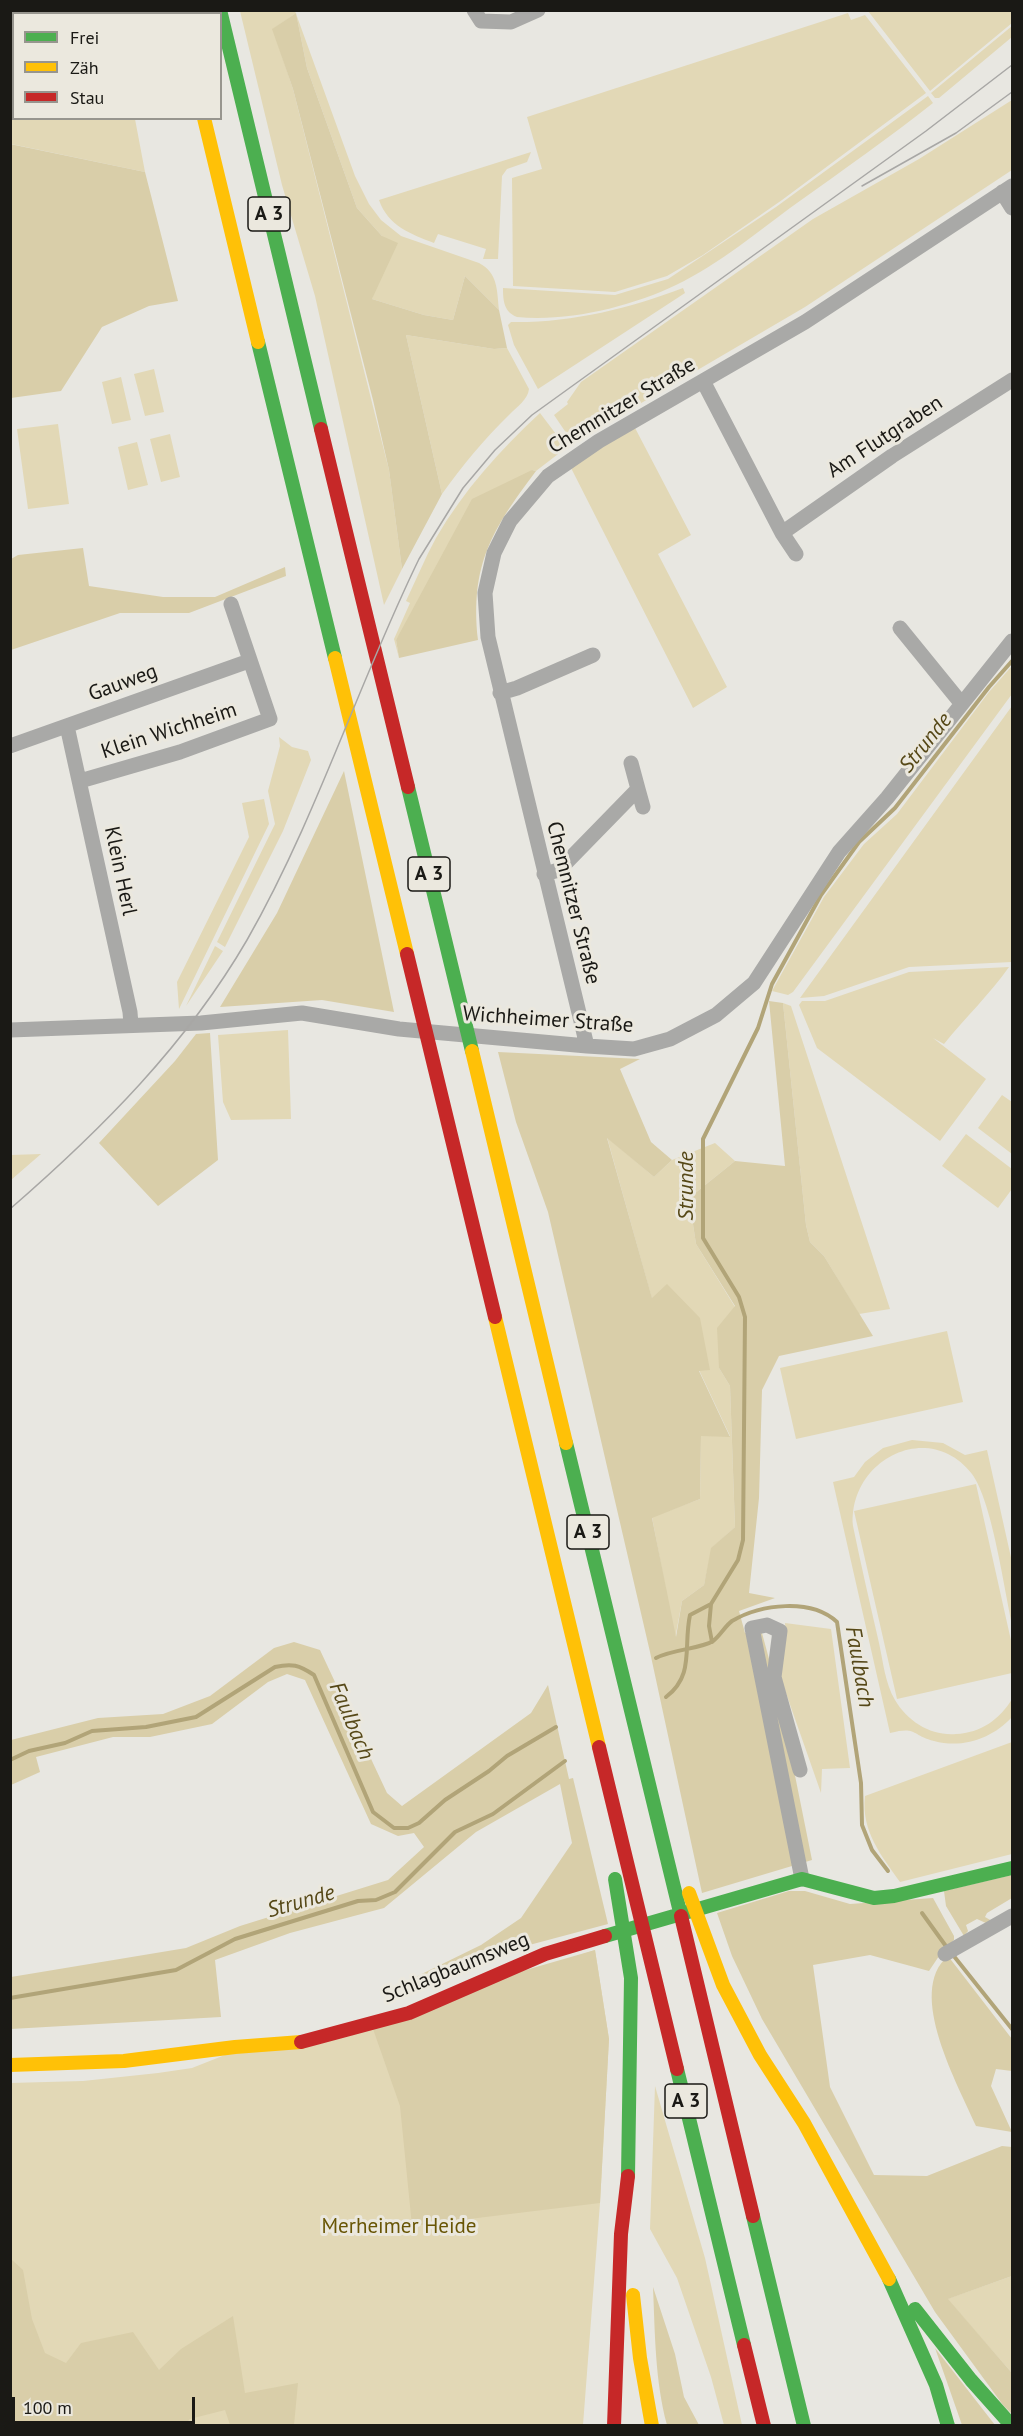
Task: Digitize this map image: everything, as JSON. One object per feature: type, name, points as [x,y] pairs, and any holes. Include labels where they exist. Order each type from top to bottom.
[{"type":"main road","name":"A 3","points":[[222,18],[804,2426]]},
{"type":"main road","name":"A 3","points":[[204,120],[764,2426]]},
{"type":"main road","points":[[607,1776],[612,1863],[631,1978],[628,2186],[633,2302],[651,2426]]},
{"type":"main road","points":[[648,1782],[723,1985],[760,2055],[804,2122],[883,2264],[936,2385],[948,2426]]},
{"type":"main road","name":"Schlagbaumsweg","points":[[10,2066],[124,2061],[235,2047],[302,2042],[409,2013],[545,1954],[777,1885],[802,1879],[874,1898],[894,1896],[1012,1868]]},
{"type":"main road","points":[[614,2426],[621,2234],[628,2186]]},
{"type":"main road","points":[[883,2264],[931,2332],[1012,2426]]},
{"type":"street","points":[[474,10],[481,21],[512,22],[538,10]]},
{"type":"street","points":[[1007,189],[1012,208]]},
{"type":"street","name":"Chemnitzer Straße","points":[[587,1046],[488,637],[485,593],[494,553],[510,521],[548,476],[599,441],[805,322],[1007,189]]},
{"type":"street","name":"Am Flutgraben","points":[[782,532],[894,455],[1012,380]]},
{"type":"street","points":[[703,381],[782,532],[796,554]]},
{"type":"street","points":[[231,604],[249,661]]},
{"type":"street","points":[[900,628],[960,703]]},
{"type":"street","name":"Wichheimer Straße","points":[[10,1030],[201,1023],[302,1013],[399,1029],[587,1046],[643,1047],[670,1039],[716,1015],[754,983],[771,961],[840,852],[887,798],[960,703],[1012,641]]},
{"type":"street","points":[[500,693],[517,688],[593,655]]},
{"type":"street","name":"Klein Wichheim","points":[[80,781],[180,752],[270,719],[249,661]]},
{"type":"street","name":"Gauweg","points":[[10,746],[249,661]]},
{"type":"street","name":"Klein Herl","points":[[67,726],[131,1025]]},
{"type":"street","points":[[631,763],[643,807]]},
{"type":"street","points":[[544,874],[559,870],[638,789]]},
{"type":"street","points":[[800,1770],[774,1677],[780,1631],[767,1625],[752,1628],[802,1879]]},
{"type":"street","points":[[950,1950],[1012,1916]]},
{"type":"green space","points":[[240,11],[295,11],[296,13],[273,29],[293,89],[389,470],[402,569],[384,605],[315,296],[282,185]]},
{"type":"green space","points":[[868,11],[1012,11],[1012,23],[930,91]]},
{"type":"green space","points":[[848,13],[851,20],[865,15],[926,93],[782,200],[703,255],[667,276],[615,292],[513,286],[512,178],[542,169],[527,117]]},
{"type":"green space","points":[[296,15],[355,176],[369,204],[381,220],[401,236],[485,267],[495,283],[499,310],[465,276],[453,320],[424,315],[372,299],[382,236],[357,208],[307,68]]},
{"type":"green space","points":[[1012,26],[1012,37],[939,98],[935,98],[931,93]]},
{"type":"green space","points":[[12,39],[12,120],[135,120],[145,172],[11,144],[10,40]]},
{"type":"green space","points":[[928,96],[933,103],[900,129],[692,277],[639,300],[578,315],[517,317],[507,309],[503,288],[615,295],[668,279],[776,207]]},
{"type":"green space","points":[[1012,100],[1012,170],[805,307],[573,443],[554,415],[568,404],[567,402],[581,382],[813,219],[919,159]]},
{"type":"green space","points":[[531,152],[527,162],[507,169],[502,176],[498,259],[483,259],[486,249],[438,234],[434,243],[409,232],[394,223],[379,200]]},
{"type":"green space","points":[[683,288],[685,293],[538,389],[514,345],[508,325],[511,322],[555,320],[599,313]]},
{"type":"green space","points":[[406,335],[494,349],[507,348],[529,389],[524,399],[500,423],[442,494]]},
{"type":"green space","points":[[154,369],[164,412],[145,416],[134,374]]},
{"type":"green space","points":[[121,377],[131,420],[112,424],[102,382]]},
{"type":"green space","points":[[540,413],[562,442],[562,451],[536,471],[532,470],[396,640],[399,658],[394,639],[410,603],[406,601],[436,538],[458,503],[484,471]]},
{"type":"green space","points":[[58,424],[69,504],[28,509],[17,429]]},
{"type":"green space","points":[[634,426],[691,535],[658,554],[727,687],[693,708],[570,466]]},
{"type":"green space","points":[[170,434],[180,477],[161,482],[150,439]]},
{"type":"green space","points":[[137,442],[148,485],[128,490],[118,447]]},
{"type":"green space","points":[[1012,666],[1012,694],[793,992],[788,995],[772,991],[824,897],[864,844],[897,814],[989,692]]},
{"type":"green space","points":[[1012,706],[1012,962],[909,967],[824,996],[800,998]]},
{"type":"green space","points":[[279,737],[292,747],[308,751],[311,760],[283,831],[225,947],[217,942],[275,824],[268,791],[280,746]]},
{"type":"green space","points":[[264,799],[269,824],[179,1009],[177,982],[249,837],[242,803]]},
{"type":"green space","points":[[215,946],[223,951],[186,1006]]},
{"type":"green space","points":[[1009,967],[944,1044],[933,1038],[986,1079],[940,1141],[817,1048],[799,1005],[802,1001],[825,1001],[909,972]]},
{"type":"green space","points":[[783,1003],[791,1006],[890,1309],[859,1314],[824,1256],[810,1242],[806,1225]]},
{"type":"green space","points":[[288,1030],[291,1119],[231,1120],[223,1102],[218,1035]]},
{"type":"green space","points":[[1002,1095],[1012,1102],[1012,1154],[978,1128]]},
{"type":"green space","points":[[966,1134],[1012,1169],[1012,1189],[998,1208],[942,1166]]},
{"type":"green space","points":[[607,1137],[654,1177],[672,1160],[715,1143],[735,1161],[689,1198],[696,1244],[735,1307],[719,1368],[730,1386],[735,1527],[712,1548],[704,1585],[682,1601],[675,1639],[652,1517],[700,1499],[701,1436],[730,1436],[699,1370],[709,1370],[652,1299]]},
{"type":"green space","points":[[41,1154],[11,1180],[11,1155]]},
{"type":"green space","points":[[947,1331],[963,1402],[796,1439],[780,1368]]},
{"type":"green space","points":[[912,1440],[943,1443],[965,1455],[987,1450],[1012,1562],[1012,1624],[986,1504],[972,1474],[954,1457],[935,1449],[914,1448],[894,1454],[877,1466],[863,1482],[855,1503],[853,1526],[887,1679],[900,1708],[913,1721],[929,1730],[956,1734],[974,1731],[989,1724],[1002,1713],[1012,1699],[1012,1717],[996,1731],[977,1740],[956,1744],[934,1741],[905,1730],[890,1733],[833,1482],[854,1477],[865,1462],[883,1448]]},
{"type":"green space","points":[[976,1484],[1012,1645],[1012,1673],[897,1699],[854,1511]]},
{"type":"green space","points":[[785,1623],[831,1629],[850,1768],[822,1769],[821,1793],[780,1676],[786,1638]]},
{"type":"green space","points":[[1012,1742],[1012,1854],[900,1882],[869,1831],[865,1796]]},
{"type":"green space","name":"Merheimer Heide","points":[[595,1950],[609,2039],[600,2203],[583,2425],[11,2425],[10,2083],[83,2081],[158,2073],[192,2068],[235,2051],[301,2047]]},
{"type":"green space","points":[[655,2086],[705,2258],[742,2425],[724,2425],[711,2377],[677,2278],[650,2229]]},
{"type":"green space","points":[[1012,2276],[1012,2373],[947,2299]]},
{"type":"shaded area","points":[[296,13],[307,68],[357,208],[382,236],[398,243],[372,299],[424,315],[453,320],[465,276],[499,310],[507,348],[494,349],[406,335],[442,494],[402,569],[389,470],[373,400],[293,89],[272,29]]},
{"type":"shaded area","points":[[10,144],[145,172],[178,301],[149,306],[102,327],[61,391],[11,398]]},
{"type":"shaded area","points":[[532,470],[536,471],[507,512],[487,549],[478,590],[476,613],[478,640],[399,658],[396,640],[472,499]]},
{"type":"shaded area","points":[[83,548],[89,586],[163,597],[215,597],[285,567],[286,576],[189,613],[120,613],[11,650],[11,559],[18,555]]},
{"type":"shaded area","points":[[344,771],[394,1012],[322,1000],[220,1007],[277,913]]},
{"type":"shaded area","points":[[769,1001],[783,1003],[806,1225],[810,1242],[824,1256],[873,1336],[779,1356],[762,1390],[759,1498],[749,1593],[775,1598],[739,1611],[745,1633],[762,1633],[779,1696],[812,1860],[702,1893],[650,1652],[548,1212],[516,1122],[498,1052],[640,1059],[620,1069],[651,1142],[672,1160],[654,1177],[607,1138],[652,1298],[667,1284],[700,1318],[710,1370],[699,1371],[730,1437],[701,1436],[700,1499],[652,1518],[676,1637],[682,1601],[704,1585],[711,1548],[735,1527],[730,1386],[719,1368],[717,1328],[735,1306],[696,1244],[689,1198],[735,1161],[785,1166]]},
{"type":"shaded area","points":[[210,1033],[218,1160],[158,1206],[99,1143],[175,1061],[196,1034]]},
{"type":"shaded area","points":[[294,1642],[320,1650],[387,1793],[402,1806],[531,1713],[548,1685],[569,1779],[573,1778],[608,1924],[503,1952],[461,1972],[391,1989],[481,1945],[521,1918],[572,1843],[560,1784],[476,1832],[384,1908],[290,1933],[215,1960],[221,2017],[11,2029],[11,1977],[186,1948],[240,1926],[388,1880],[424,1847],[414,1833],[398,1836],[371,1824],[305,1680],[287,1674],[268,1682],[212,1724],[150,1737],[113,1737],[36,1757],[40,1772],[11,1785],[11,1740],[98,1718],[163,1714],[210,1696],[274,1648]]},
{"type":"shaded area","points":[[1012,1875],[1012,1898],[987,1913],[985,1917],[992,1921],[988,1924],[977,1919],[966,1925],[968,1931],[964,1936],[946,1906],[944,1891]]},
{"type":"shaded area","points":[[789,1891],[805,1891],[850,1904],[933,1898],[954,1936],[954,1940],[943,1950],[929,1971],[870,1955],[813,1965],[830,2087],[874,2175],[927,2176],[1002,2146],[1012,2147],[1012,2276],[948,2299],[1012,2373],[1012,2414],[935,2312],[762,2019],[732,1956],[717,1913]]},
{"type":"shaded area","points":[[595,1950],[609,2039],[600,2203],[412,2226],[400,2106],[373,2029],[505,1976]]},
{"type":"shaded area","points":[[948,1956],[1012,2039],[1012,2071],[996,2069],[991,2086],[1012,2132],[976,2126],[948,2064],[933,2015],[932,1992],[936,1972]]},
{"type":"shaded area","points":[[11,2259],[23,2270],[32,2319],[45,2353],[66,2363],[81,2343],[133,2332],[159,2370],[181,2349],[233,2316],[245,2393],[298,2383],[294,2425],[230,2425],[225,2410],[190,2419],[184,2425],[11,2425]]},
{"type":"shaded area","points":[[653,2287],[675,2354],[684,2397],[699,2425],[667,2425],[658,2374]]},
{"type":"shaded area","points":[[935,2348],[995,2425],[962,2425]]},
{"type":"waterway","name":"Strunde","points":[[666,1697],[675,1688],[684,1670],[690,1615],[711,1604],[738,1560],[743,1540],[745,1317],[739,1297],[703,1238],[703,1139],[758,1028],[772,984],[821,895],[859,842],[895,808],[989,687],[1012,661]]},
{"type":"waterway","points":[[711,1604],[709,1626],[712,1642]]},
{"type":"waterway","name":"Faulbach","points":[[656,1658],[708,1644],[716,1639],[732,1621],[744,1615],[771,1608],[786,1606],[814,1609],[837,1622],[861,1783],[862,1825],[872,1850],[888,1871]]},
{"type":"waterway","name":"Faulbach","points":[[10,1760],[29,1751],[65,1743],[92,1731],[146,1727],[196,1717],[275,1667],[295,1666],[314,1675],[373,1812],[394,1828],[408,1828],[419,1823],[445,1800],[489,1771],[507,1756],[556,1727]]},
{"type":"waterway","name":"Strunde","points":[[10,1998],[176,1970],[235,1939],[358,1901],[376,1900],[395,1892],[455,1832],[493,1814],[565,1761]]},
{"type":"waterway","name":"Faulbach","points":[[922,1913],[948,1949]]},
{"type":"waterway","name":"Faulbach","points":[[953,1955],[1012,2029]]},
{"type":"tram line","points":[[10,1209],[77,1148],[140,1084],[197,1015],[223,978],[272,894],[294,847],[419,559],[463,488],[495,450],[532,415],[926,131],[1012,65]]},
{"type":"tram line","points":[[862,186],[956,133],[1012,92]]},
{"type":"traffic: fast","points":[[56,12],[60,10]]},
{"type":"traffic: fast","points":[[222,18],[321,429]]},
{"type":"traffic: fast","points":[[258,342],[335,658]]},
{"type":"traffic: fast","points":[[408,787],[472,1051]]},
{"type":"traffic: fast","points":[[566,1443],[681,1916]]},
{"type":"traffic: fast","points":[[605,1936],[802,1879],[874,1898],[894,1896],[1012,1868]]},
{"type":"traffic: fast","points":[[615,1879],[631,1978],[628,2176]]},
{"type":"traffic: fast","points":[[677,2069],[744,2345]]},
{"type":"traffic: fast","points":[[753,2216],[804,2426]]},
{"type":"traffic: fast","points":[[889,2279],[936,2385],[948,2426]]},
{"type":"traffic: fast","points":[[915,2309],[971,2380],[1012,2426]]},
{"type":"traffic: slow","points":[[204,120],[258,342]]},
{"type":"traffic: slow","points":[[335,658],[407,954]]},
{"type":"traffic: slow","points":[[472,1051],[566,1443]]},
{"type":"traffic: slow","points":[[495,1317],[599,1747]]},
{"type":"traffic: slow","points":[[689,1893],[723,1985],[760,2055],[804,2123],[889,2279]]},
{"type":"traffic: slow","points":[[10,2065],[124,2061],[235,2047],[301,2042]]},
{"type":"traffic: slow","points":[[633,2295],[640,2358],[652,2426]]},
{"type":"traffic: jam","points":[[321,429],[408,787]]},
{"type":"traffic: jam","points":[[407,954],[495,1317]]},
{"type":"traffic: jam","points":[[599,1747],[677,2069]]},
{"type":"traffic: jam","points":[[681,1916],[753,2216]]},
{"type":"traffic: jam","points":[[301,2042],[409,2013],[545,1954],[605,1936]]},
{"type":"traffic: jam","points":[[614,2426],[621,2234],[628,2176]]},
{"type":"traffic: jam","points":[[744,2345],[764,2426]]}]
